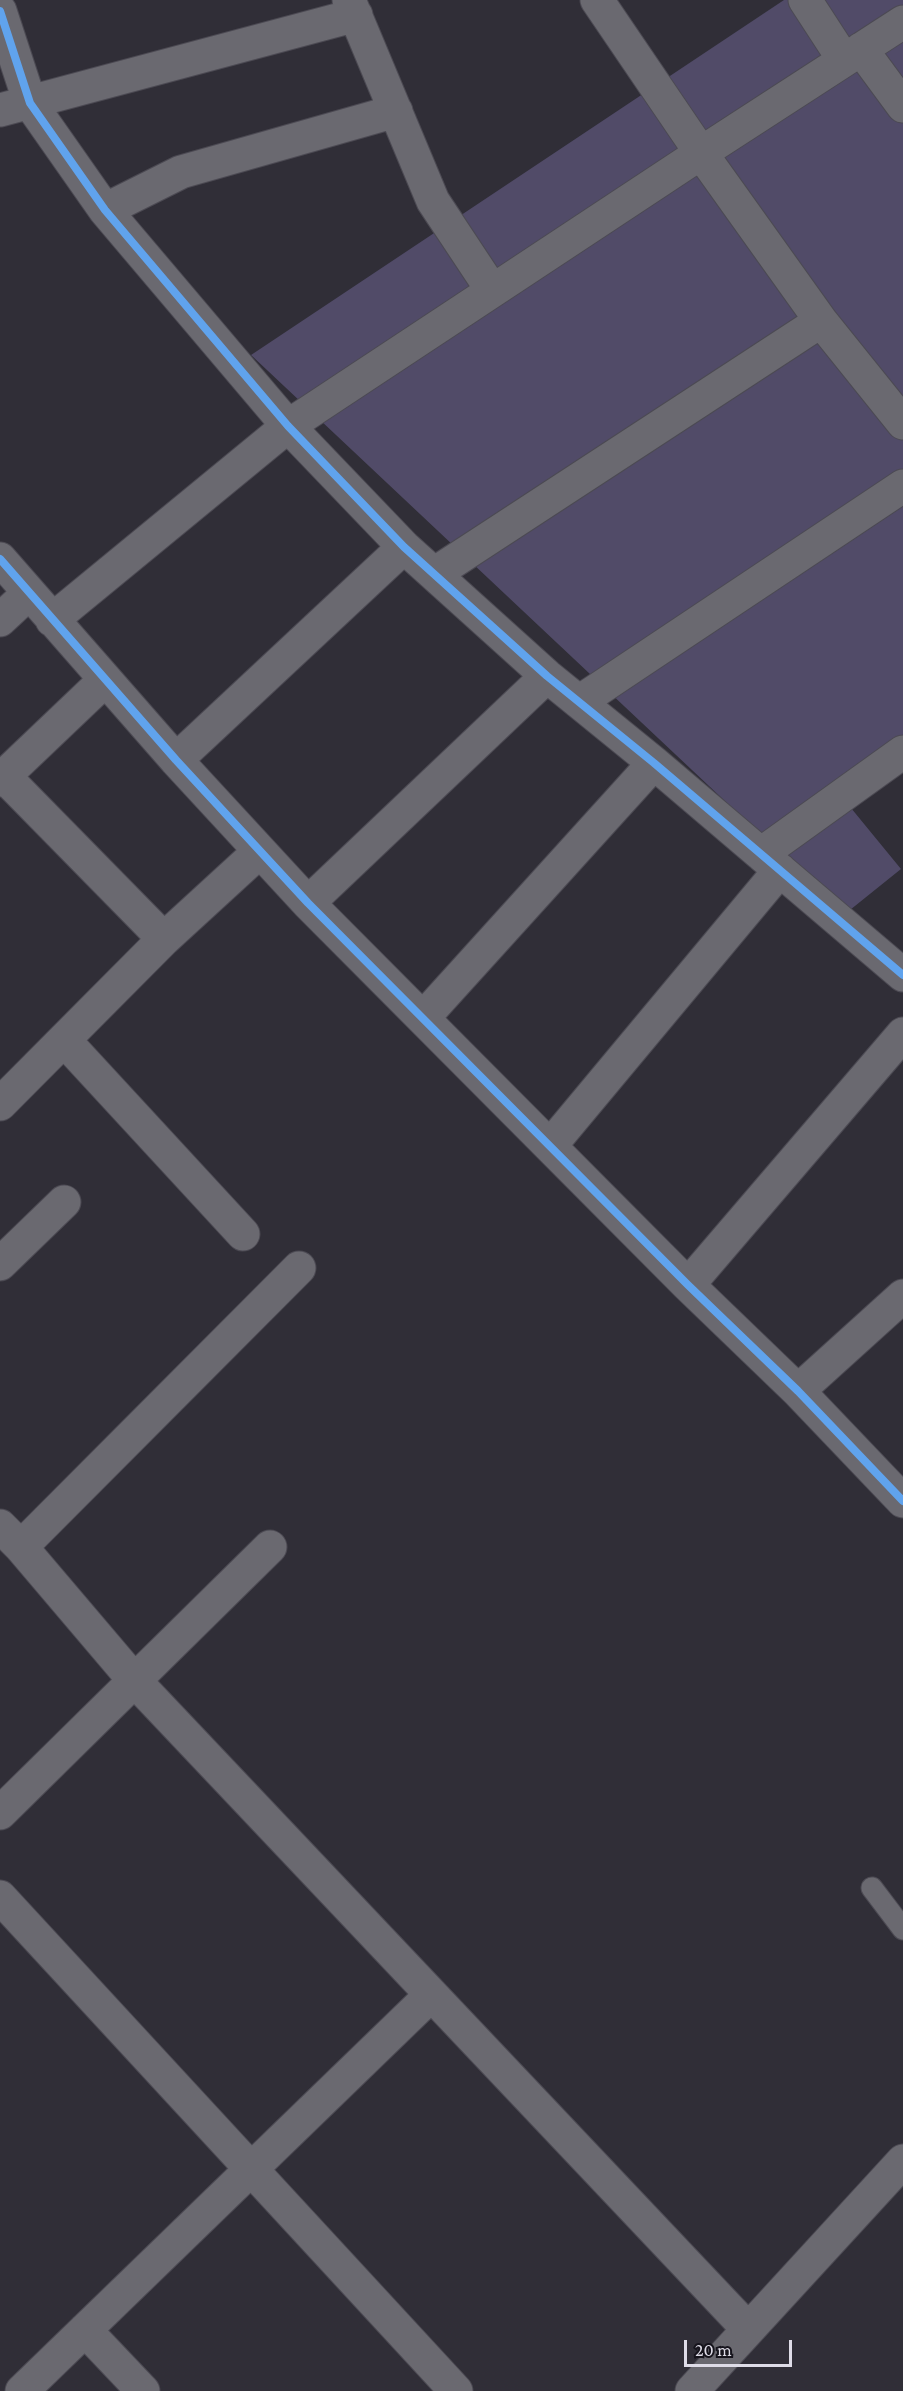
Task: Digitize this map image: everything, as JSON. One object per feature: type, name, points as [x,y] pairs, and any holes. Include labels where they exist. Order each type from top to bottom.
[{"type":"street","points":[[597,0],[700,153],[821,321],[903,423]]},
{"type":"street","points":[[805,0],[852,54],[903,106]]},
{"type":"street","points":[[15,107],[352,7],[433,201],[492,291]]},
{"type":"street","points":[[0,11],[15,107],[288,426],[404,547],[547,676],[654,763],[903,975]]},
{"type":"street","points":[[52,620],[288,426],[700,153],[903,22]]},
{"type":"street","points":[[105,210],[181,172],[396,111]]},
{"type":"street","points":[[434,574],[821,321]]},
{"type":"street","points":[[579,702],[903,486]]},
{"type":"street","points":[[177,760],[404,547]]},
{"type":"street","points":[[0,559],[14,591],[52,620],[308,903],[688,1285],[798,1392],[903,1501]]},
{"type":"street","points":[[0,620],[14,591]]},
{"type":"street","points":[[308,903],[547,676]]},
{"type":"street","points":[[105,680],[2,778],[164,939]]},
{"type":"street","points":[[550,1146],[771,862],[903,752]]},
{"type":"street","points":[[423,1018],[654,763]]},
{"type":"street","points":[[0,1104],[164,939],[260,851]]},
{"type":"street","points":[[688,1285],[903,1034]]},
{"type":"street","points":[[64,1040],[243,1234]]},
{"type":"street","points":[[0,1264],[64,1202]]},
{"type":"street","points":[[299,1268],[10,1537],[134,1680],[748,2329]]},
{"type":"street","points":[[798,1392],[903,1296]]},
{"type":"street","points":[[0,1813],[270,1546]]},
{"type":"street","points":[[0,1897],[456,2391]]},
{"type":"street","points":[[22,2391],[431,1995]]},
{"type":"street","points":[[692,2391],[903,2161]]},
{"type":"street","points":[[85,2330],[143,2391]]},
{"type":"lane","points":[[872,1888],[903,1929]]},
{"type":"shaded area","points":[[784,0],[903,0],[903,771],[851,808],[901,869],[845,914],[251,355]]},
{"type":"cycle path","points":[[0,11],[30,103],[105,210],[288,426],[404,547],[547,676],[654,763],[903,975]]},
{"type":"cycle path","points":[[0,559],[176,760],[308,903],[688,1285],[798,1391],[903,1501]]}]
